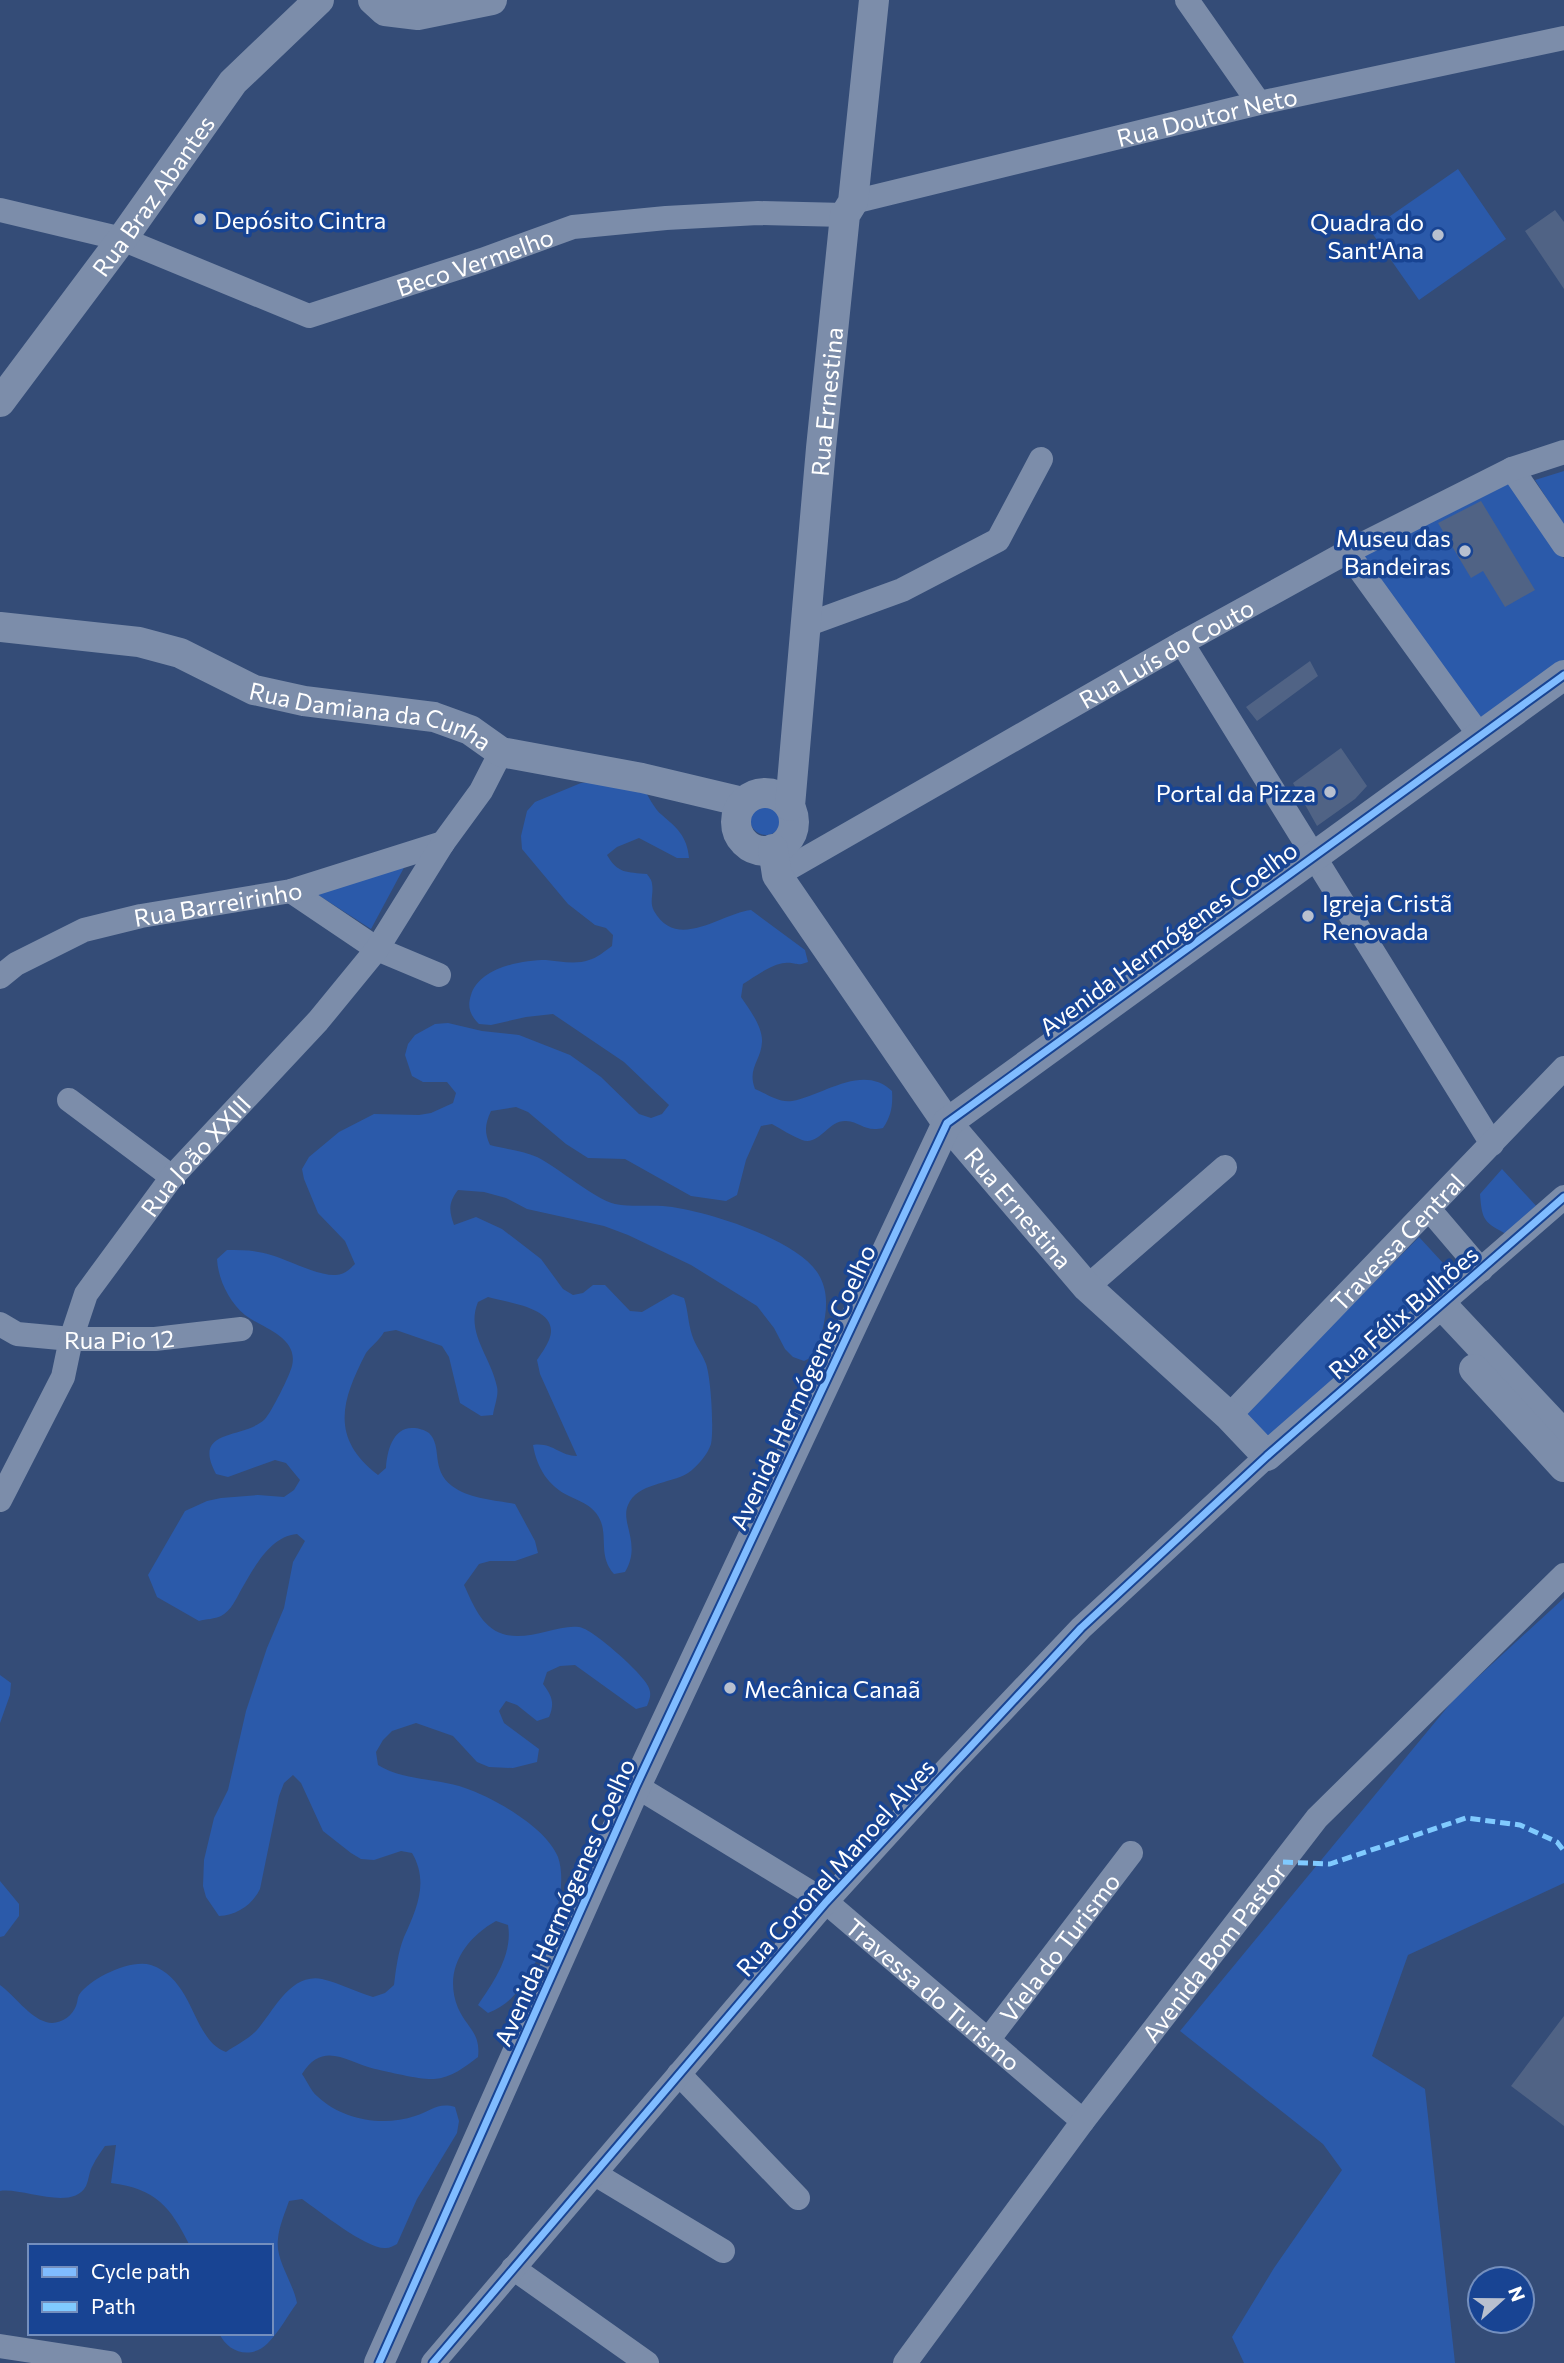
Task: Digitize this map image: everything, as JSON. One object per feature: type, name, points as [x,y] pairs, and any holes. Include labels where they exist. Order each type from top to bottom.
[{"type":"street","name":"Rua Braz Abantes","points":[[0,402],[122,239],[233,82],[319,0]]},
{"type":"street","points":[[373,0],[385,11],[418,15],[492,0]]},
{"type":"street","name":"Rua Ernestina","points":[[790,806],[849,209],[874,0]]},
{"type":"street","points":[[1187,0],[1259,103]]},
{"type":"street","name":"Rua Doutor Neto","points":[[849,209],[1259,103],[1564,38]]},
{"type":"street","name":"Beco Vermelho","points":[[0,210],[122,239],[309,316],[573,227],[666,218],[849,209]]},
{"type":"street","name":"Rua Luís do Couto","points":[[775,862],[1347,552],[1512,469],[1564,452]]},
{"type":"street","points":[[806,625],[902,590],[998,540],[1041,459]]},
{"type":"street","points":[[1512,469],[1564,545]]},
{"type":"street","points":[[1347,552],[1480,736]]},
{"type":"street","name":"Rua Damiana da Cunha","points":[[0,627],[139,642],[180,653],[254,690],[304,701],[434,717],[470,730],[501,752],[642,778],[743,802]]},
{"type":"street","points":[[1182,643],[1492,1144]]},
{"type":"street","name":"Avenida Hermógenes Coelho","points":[[379,2363],[636,1786],[947,1123],[1564,675]]},
{"type":"street","name":"Rua João XXIII","points":[[0,1500],[63,1377],[71,1339],[86,1294],[172,1177],[318,1021],[377,949],[443,843],[481,791],[501,752]]},
{"type":"street","points":[[759,793],[776,795],[790,806],[795,821],[791,837],[775,862],[749,848],[737,835],[735,817],[743,802],[759,793]]},
{"type":"street","name":"Rua Barreirinho","points":[[0,977],[16,964],[85,930],[141,916],[291,891],[443,843]]},
{"type":"street","name":"Rua Ernestina","points":[[775,862],[947,1123],[1087,1287],[1228,1416],[1267,1456]]},
{"type":"street","points":[[291,891],[377,949],[439,975]]},
{"type":"street","name":"Travessa Central","points":[[1228,1416],[1564,1068]]},
{"type":"street","points":[[69,1100],[172,1177]]},
{"type":"street","points":[[1087,1287],[1225,1167]]},
{"type":"street","name":"Rua Félix Bulhões","points":[[1267,1456],[1564,1197]]},
{"type":"street","points":[[1429,1209],[1481,1270]]},
{"type":"street","points":[[1434,1310],[1564,1435]]},
{"type":"street","points":[[1434,1310],[1564,1466]]},
{"type":"street","name":"Rua Pio 12","points":[[0,1324],[17,1334],[71,1339],[155,1339],[240,1329]]},
{"type":"street","name":"Rua Coronel Manoel Alves","points":[[433,2363],[826,1902],[1081,1628],[1267,1456]]},
{"type":"street","name":"Avenida Bom Pastor","points":[[905,2363],[1083,2121],[1317,1818],[1564,1575]]},
{"type":"street","name":"Travessa do Turismo","points":[[636,1786],[826,1902],[1083,2121]]},
{"type":"street","name":"Viela do Turismo","points":[[988,2040],[1132,1853]]},
{"type":"street","points":[[680,2074],[798,2198]]},
{"type":"street","points":[[595,2174],[723,2251]]},
{"type":"street","points":[[513,2268],[647,2363]]},
{"type":"street","points":[[0,2346],[110,2363]]},
{"type":"shaded area","name":"Quadra do Sant'Ana","points":[[1458,169],[1506,239],[1419,300],[1370,230]]},
{"type":"shaded area","points":[[1564,471],[1564,526],[1535,480]]},
{"type":"shaded area","points":[[1510,479],[1564,559],[1564,661],[1481,721],[1361,555]]},
{"type":"shaded area","points":[[618,781],[642,786],[656,809],[684,838],[689,858],[677,858],[639,838],[617,847],[607,855],[619,869],[647,874],[652,883],[654,911],[664,923],[675,929],[687,929],[751,910],[805,950],[808,962],[774,966],[743,984],[741,997],[755,1018],[762,1036],[761,1049],[753,1070],[755,1089],[778,1099],[792,1101],[843,1083],[869,1080],[881,1083],[892,1091],[891,1111],[883,1128],[871,1129],[851,1122],[840,1122],[808,1141],[772,1124],[761,1126],[746,1160],[737,1195],[726,1201],[691,1196],[625,1159],[588,1158],[566,1144],[528,1112],[516,1107],[491,1111],[486,1128],[490,1145],[537,1157],[607,1201],[621,1205],[680,1208],[701,1213],[749,1229],[793,1251],[810,1263],[824,1287],[826,1306],[823,1326],[816,1355],[804,1361],[793,1357],[785,1349],[774,1328],[757,1306],[691,1265],[628,1235],[604,1226],[527,1209],[506,1198],[484,1192],[458,1190],[452,1199],[450,1207],[454,1225],[476,1217],[502,1229],[541,1259],[563,1289],[573,1295],[583,1293],[593,1285],[605,1285],[630,1311],[642,1312],[673,1294],[684,1298],[692,1335],[708,1371],[712,1416],[711,1444],[702,1460],[688,1473],[646,1488],[632,1498],[626,1512],[632,1552],[630,1562],[625,1572],[614,1574],[606,1559],[603,1528],[596,1513],[555,1487],[541,1469],[535,1453],[533,1445],[540,1445],[577,1456],[540,1374],[537,1360],[549,1340],[551,1329],[541,1314],[520,1305],[488,1297],[478,1302],[475,1313],[477,1335],[497,1390],[493,1415],[481,1416],[460,1403],[449,1357],[442,1346],[396,1330],[384,1332],[366,1353],[351,1387],[345,1418],[352,1447],[363,1461],[378,1475],[386,1468],[392,1441],[400,1431],[413,1428],[426,1431],[433,1439],[441,1473],[445,1479],[466,1494],[515,1504],[535,1541],[538,1553],[515,1561],[479,1564],[464,1585],[483,1620],[495,1631],[513,1636],[571,1627],[585,1629],[637,1672],[648,1686],[650,1696],[647,1706],[636,1709],[575,1665],[560,1666],[547,1672],[543,1684],[552,1700],[549,1717],[537,1721],[517,1705],[506,1701],[499,1711],[504,1723],[539,1749],[537,1762],[513,1768],[489,1767],[477,1762],[453,1736],[416,1723],[392,1731],[383,1740],[376,1752],[378,1765],[399,1774],[454,1785],[477,1793],[518,1815],[542,1835],[552,1846],[560,1866],[558,1907],[526,1981],[500,2007],[488,2013],[478,2005],[505,1957],[508,1925],[496,1921],[485,1928],[474,1937],[459,1957],[453,1981],[454,1994],[458,2008],[475,2036],[478,2049],[478,2057],[463,2068],[446,2077],[428,2079],[405,2076],[336,2056],[327,2056],[318,2058],[302,2074],[315,2094],[327,2104],[338,2111],[363,2119],[390,2121],[415,2116],[439,2106],[455,2107],[459,2121],[457,2133],[417,2199],[397,2244],[392,2247],[378,2247],[368,2243],[302,2199],[289,2201],[280,2229],[278,2247],[297,2303],[268,2343],[254,2351],[240,2352],[228,2345],[220,2335],[273,2335],[273,2244],[189,2244],[176,2220],[160,2202],[140,2190],[111,2183],[116,2145],[105,2146],[92,2167],[86,2186],[79,2194],[58,2198],[0,2191],[0,1985],[34,2016],[55,2023],[71,2014],[79,1995],[92,1982],[122,1967],[151,1965],[176,1983],[206,2035],[226,2052],[254,2033],[284,1995],[301,1982],[322,1979],[373,1997],[385,1993],[394,1985],[400,1949],[419,1895],[420,1874],[412,1853],[401,1851],[374,1860],[361,1859],[351,1853],[323,1831],[301,1783],[293,1775],[284,1783],[279,1796],[260,1889],[253,1900],[238,1911],[219,1916],[206,1897],[203,1886],[204,1860],[214,1818],[228,1790],[246,1711],[267,1648],[284,1608],[293,1562],[305,1541],[297,1534],[279,1540],[257,1563],[225,1614],[213,1618],[199,1621],[157,1597],[148,1575],[185,1511],[221,1498],[258,1495],[284,1497],[294,1490],[300,1480],[286,1463],[275,1460],[228,1477],[216,1474],[210,1459],[210,1449],[215,1441],[265,1419],[288,1377],[293,1356],[278,1334],[245,1315],[234,1304],[222,1282],[217,1259],[227,1250],[254,1251],[328,1275],[344,1273],[355,1264],[345,1241],[318,1213],[302,1169],[309,1157],[339,1132],[374,1114],[419,1115],[431,1113],[453,1103],[456,1093],[447,1082],[423,1082],[412,1076],[405,1055],[408,1044],[415,1035],[435,1024],[448,1023],[482,1031],[519,1035],[570,1055],[601,1077],[639,1114],[651,1118],[662,1114],[669,1105],[624,1062],[553,1014],[491,1025],[479,1024],[469,1007],[475,986],[502,967],[536,960],[584,961],[595,958],[612,946],[613,935],[568,904],[522,849],[521,836],[527,811],[535,802],[581,783]]},
{"type":"shaded area","points":[[766,803],[777,808],[782,819],[777,830],[766,835],[755,830],[750,819],[755,808]]},
{"type":"shaded area","points":[[407,862],[371,929],[312,891]]},
{"type":"shaded area","points":[[1502,1169],[1539,1209],[1508,1235],[1486,1220],[1480,1194]]},
{"type":"shaded area","points":[[1419,1237],[1455,1276],[1266,1444],[1241,1417]]},
{"type":"shaded area","points":[[1564,1598],[1564,1883],[1408,1955],[1372,2056],[1425,2089],[1455,2363],[1244,2363],[1232,2337],[1274,2268],[1342,2170],[1323,2144],[1180,2031],[1455,1698]]},
{"type":"shaded area","points":[[0,1675],[11,1683],[10,1695],[0,1723]]},
{"type":"shaded area","points":[[0,1881],[19,1904],[19,1916],[4,1936],[0,1937]]},
{"type":"building","points":[[1555,210],[1564,222],[1564,289],[1525,231]]},
{"type":"building","points":[[1481,501],[1535,590],[1505,607],[1483,571],[1471,578],[1438,523]]},
{"type":"building","points":[[1310,661],[1318,676],[1257,721],[1246,707]]},
{"type":"building","name":"Portal da Pizza","points":[[1341,748],[1367,786],[1355,799],[1317,826],[1293,783]]},
{"type":"building","points":[[1564,2016],[1564,2126],[1511,2086]]},
{"type":"marked path","points":[[1283,1862],[1330,1864],[1466,1818],[1520,1825],[1557,1842],[1564,1851]]},
{"type":"cycle path","points":[[379,2363],[636,1786],[947,1123],[1564,675]]},
{"type":"cycle path","points":[[433,2363],[826,1902],[1081,1628],[1267,1456],[1564,1197]]},
{"type":"place","name":"Depósito Cintra","points":[[200,219]]},
{"type":"place","name":"Quadra do Sant'Ana","points":[[1438,235]]},
{"type":"place","name":"Museu das Bandeiras","points":[[1465,551]]},
{"type":"place","name":"Portal da Pizza","points":[[1330,792]]},
{"type":"place","name":"Igreja Cristã Renovada","points":[[1308,916]]},
{"type":"place","name":"Mecânica Canaã","points":[[730,1688]]}]
